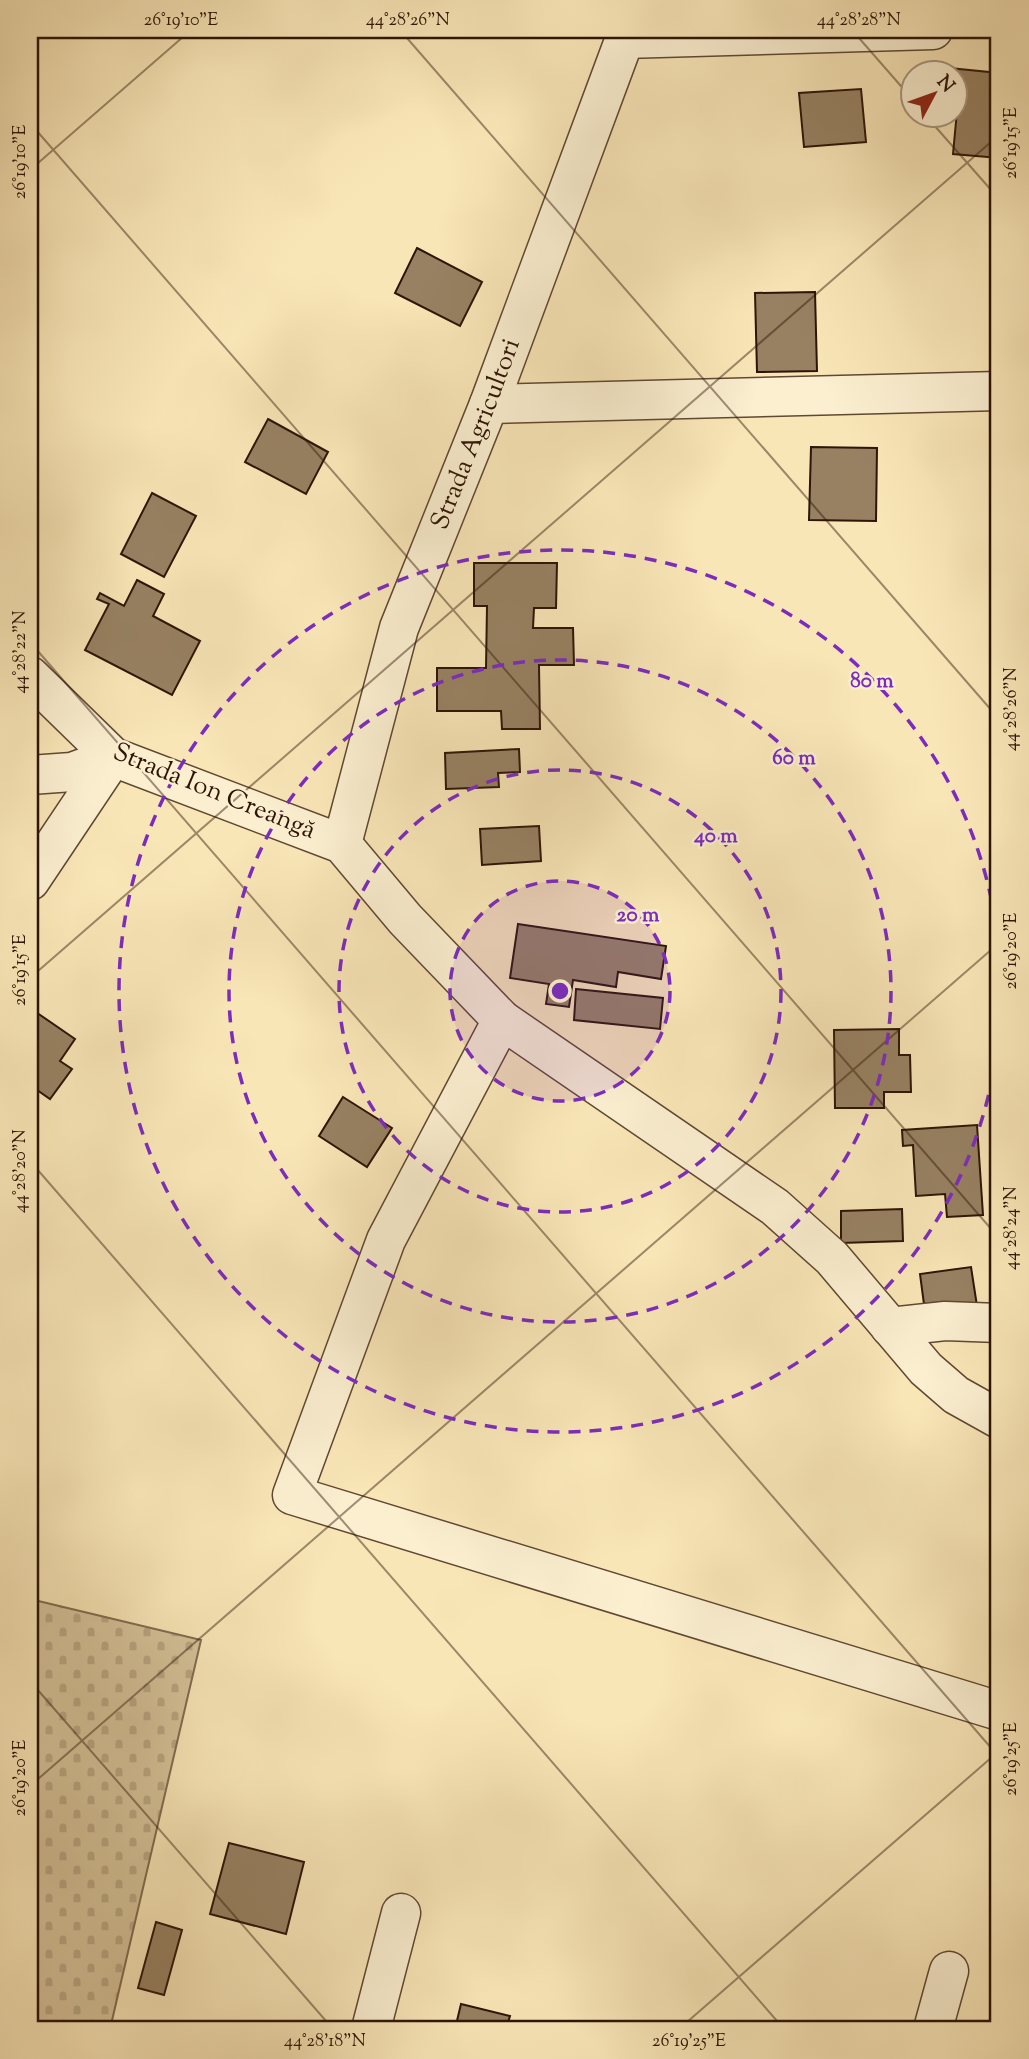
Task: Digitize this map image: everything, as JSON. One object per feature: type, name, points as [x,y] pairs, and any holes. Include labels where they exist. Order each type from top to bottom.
[{"type":"street","points":[[626,34],[933,30]]},
{"type":"street","name":"Strada Agricultori","points":[[342,844],[399,628],[489,404],[626,34]]},
{"type":"street","points":[[489,404],[999,391]]},
{"type":"street","name":"Strada Ion Creangă","points":[[30,676],[113,757],[342,844]]},
{"type":"street","points":[[30,775],[72,772],[113,757]]},
{"type":"street","points":[[30,881],[113,757]]},
{"type":"street","points":[[342,844],[405,919],[502,1020],[775,1207],[832,1258],[926,1369],[956,1395],[999,1419]]},
{"type":"street","points":[[502,1020],[386,1240],[292,1495],[999,1711]]},
{"type":"street","points":[[890,1327],[945,1321],[999,1323]]},
{"type":"street","points":[[371,2029],[401,1913]]},
{"type":"street","points":[[933,2029],[949,1971]]},
{"type":"green space","points":[[30,1599],[201,1640],[110,2029],[30,2029]]},
{"type":"building","points":[[970,70],[999,73],[999,158],[953,154],[955,130],[970,130]]},
{"type":"building","points":[[861,89],[866,142],[804,147],[799,93]]},
{"type":"building","points":[[417,248],[482,282],[460,326],[395,293]]},
{"type":"building","points":[[815,292],[817,371],[757,372],[755,293]]},
{"type":"building","points":[[268,419],[328,452],[306,494],[245,462]]},
{"type":"building","points":[[811,447],[877,448],[876,521],[809,520]]},
{"type":"building","points":[[152,493],[196,516],[164,577],[121,554]]},
{"type":"building","points":[[474,563],[557,563],[556,608],[534,608],[533,628],[573,628],[574,665],[539,665],[540,729],[502,729],[501,711],[437,711],[437,668],[486,668],[487,606],[474,606]]},
{"type":"building","points":[[137,580],[164,594],[153,616],[200,641],[172,695],[85,650],[109,604],[97,599],[100,593],[124,606]]},
{"type":"building","points":[[519,749],[520,772],[498,773],[499,787],[446,789],[445,753]]},
{"type":"building","points":[[539,826],[541,861],[482,865],[480,829]]},
{"type":"building","points":[[518,924],[666,946],[661,979],[618,972],[616,987],[573,980],[569,1007],[546,1004],[549,984],[510,978]]},
{"type":"building","points":[[576,989],[663,998],[660,1029],[574,1020]]},
{"type":"building","points":[[30,1008],[75,1039],[60,1061],[72,1069],[50,1099],[30,1085]]},
{"type":"building","points":[[899,1029],[899,1055],[910,1055],[911,1092],[884,1092],[884,1108],[835,1108],[834,1030]]},
{"type":"building","points":[[343,1097],[392,1128],[367,1167],[319,1136]]},
{"type":"building","points":[[977,1125],[983,1215],[947,1217],[945,1194],[916,1196],[913,1145],[903,1146],[902,1130]]},
{"type":"building","points":[[902,1209],[903,1241],[841,1243],[841,1211]]},
{"type":"building","points":[[971,1267],[977,1306],[925,1312],[920,1274]]},
{"type":"building","points":[[229,1843],[304,1862],[286,1934],[210,1914]]},
{"type":"building","points":[[156,1922],[182,1930],[164,1995],[138,1988]]},
{"type":"building","points":[[461,2004],[510,2016],[506,2029],[455,2029]]}]
